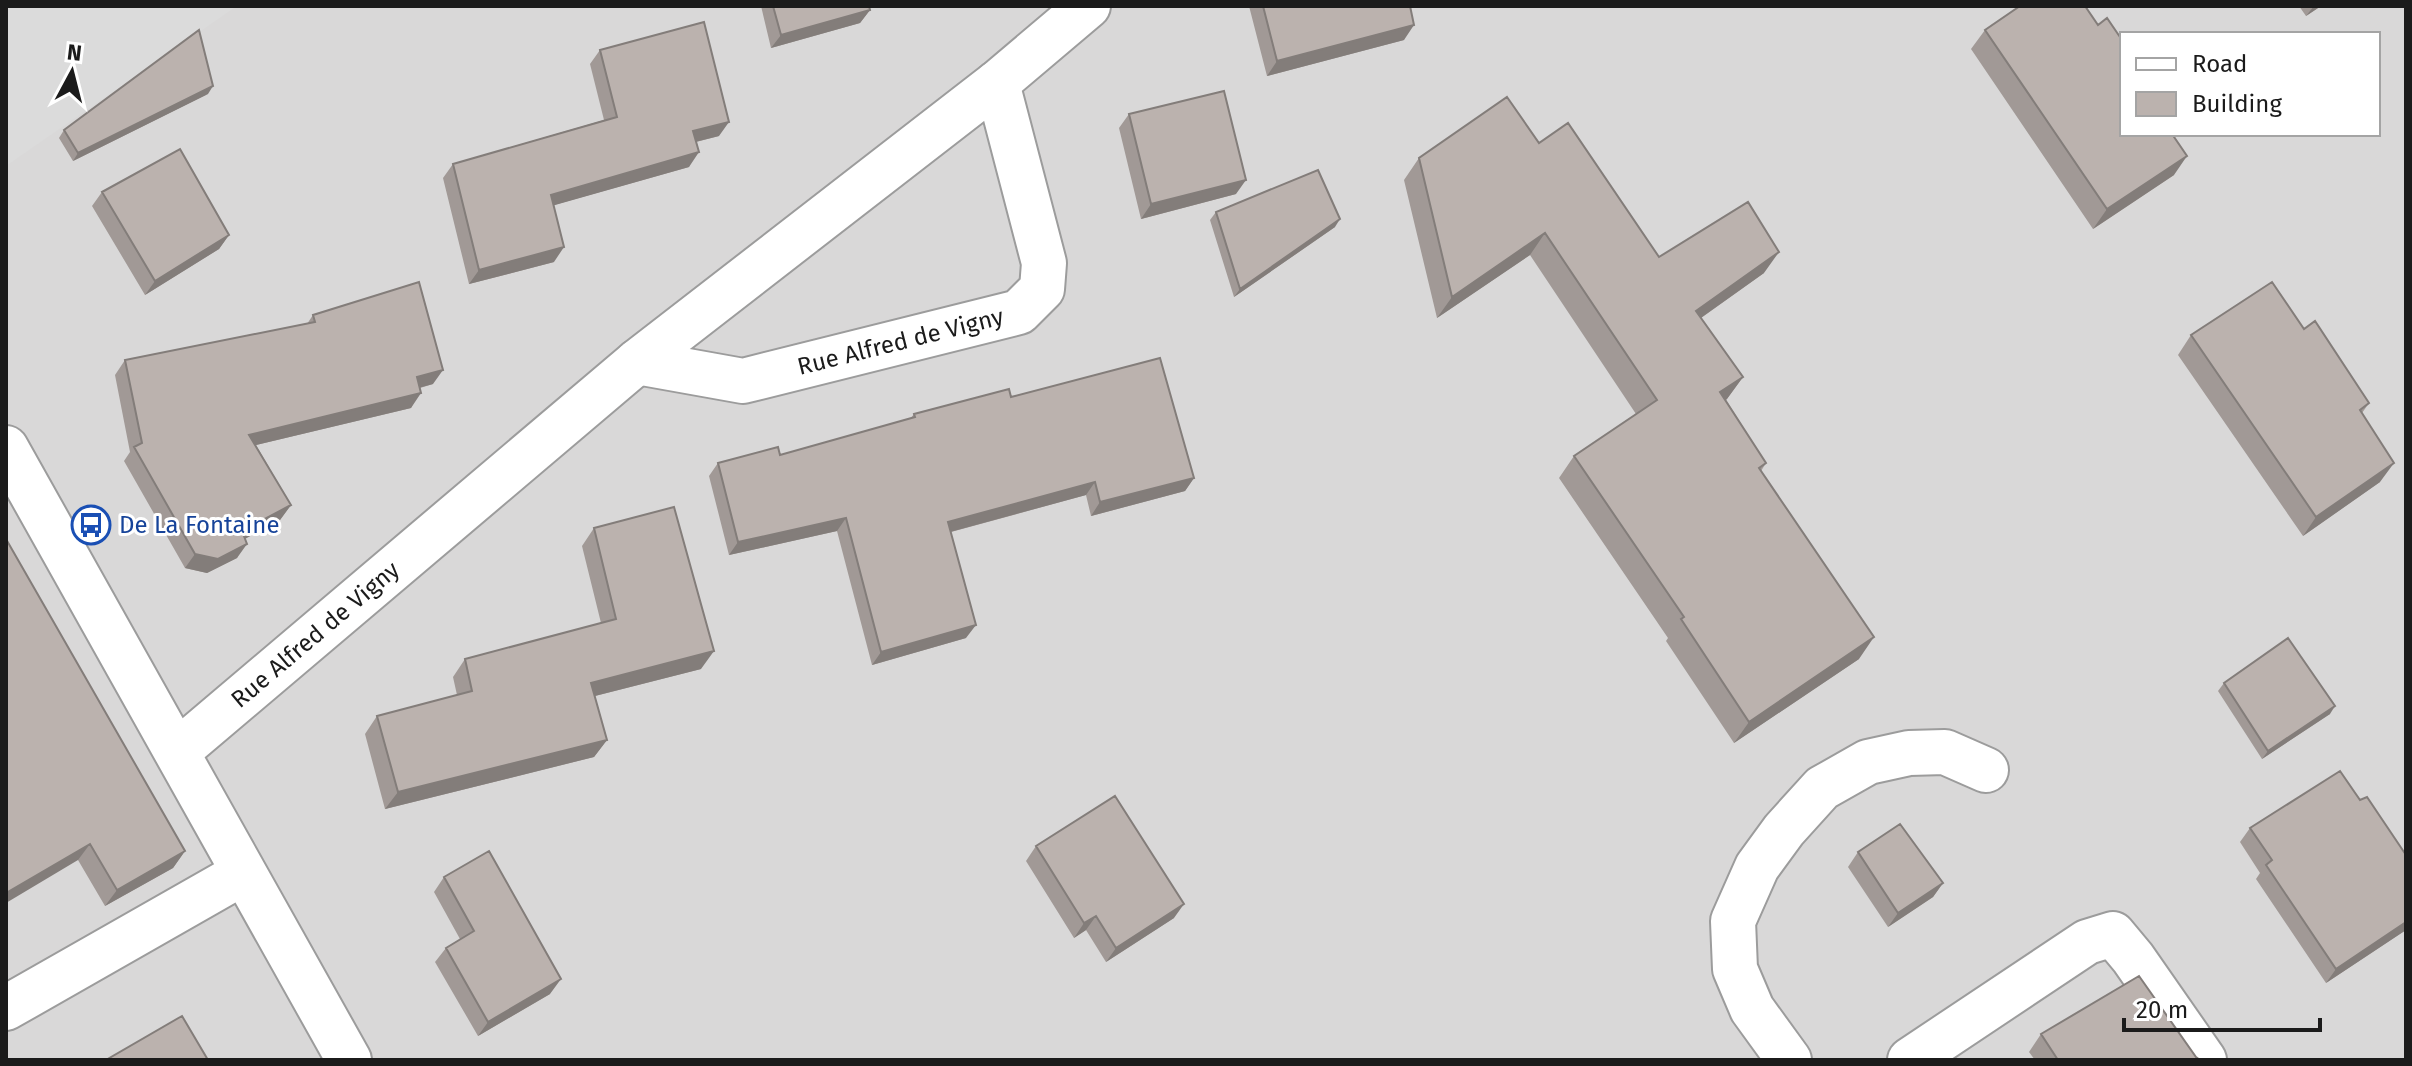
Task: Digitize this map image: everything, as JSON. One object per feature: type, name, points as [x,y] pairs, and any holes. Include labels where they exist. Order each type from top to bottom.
[{"type":"street","name":"Rue Alfred de Vigny","points":[[178,751],[637,362],[997,83],[1088,6]]},
{"type":"street","name":"Rue Alfred de Vigny","points":[[637,362],[743,381],[1019,312],[1042,289],[1044,263],[997,83]]},
{"type":"street","points":[[6,448],[349,1060]]},
{"type":"street","points":[[1789,1060],[1752,1009],[1735,969],[1733,921],[1757,867],[1784,830],[1822,788],[1868,762],[1909,753],[1945,752],[1986,770]]},
{"type":"street","points":[[6,1008],[243,873]]},
{"type":"street","points":[[1910,1060],[2087,942],[2113,934],[2204,1060]]},
{"type":"shaded area","points":[[6,6],[2406,6],[2406,1060],[6,1060]]},
{"type":"shaded area","points":[[6,6],[237,6],[6,166]]},
{"type":"building","points":[[773,6],[869,6],[870,10],[781,35]]},
{"type":"building","points":[[1263,6],[1410,6],[1414,25],[1277,61]]},
{"type":"building","points":[[2020,6],[2085,6],[2098,25],[2107,18],[2120,37],[2120,136],[2173,136],[2187,156],[2107,209],[1985,30]]},
{"type":"building","points":[[704,22],[729,122],[693,131],[699,152],[551,195],[564,247],[479,270],[453,164],[617,117],[600,50]]},
{"type":"building","points":[[199,30],[213,86],[78,153],[64,130]]},
{"type":"building","points":[[1224,91],[1246,180],[1151,204],[1129,114]]},
{"type":"building","points":[[1507,97],[1539,143],[1568,123],[1659,257],[1748,202],[1779,252],[1696,311],[1743,377],[1720,392],[1766,463],[1759,468],[1874,637],[1749,722],[1681,619],[1684,617],[1574,456],[1657,400],[1545,233],[1452,297],[1419,158]]},
{"type":"building","points":[[180,149],[229,235],[155,281],[102,192]]},
{"type":"building","points":[[1318,170],[1340,219],[1240,289],[1216,212]]},
{"type":"building","points":[[419,282],[443,370],[417,377],[421,393],[249,435],[291,505],[242,531],[247,544],[218,559],[195,554],[134,447],[142,443],[125,360],[315,322],[313,315]]},
{"type":"building","points":[[2272,282],[2304,329],[2315,321],[2369,403],[2360,410],[2394,463],[2316,517],[2191,335]]},
{"type":"building","points":[[1160,358],[1194,478],[1100,502],[1095,482],[948,522],[976,625],[881,652],[846,518],[738,542],[718,463],[778,447],[780,455],[1009,389],[1011,397]]},
{"type":"building","points":[[674,507],[714,651],[591,683],[607,740],[398,792],[377,716],[472,691],[465,659],[616,619],[594,528]]},
{"type":"building","points":[[6,539],[185,851],[117,890],[90,844],[6,893]]},
{"type":"building","points":[[2288,638],[2335,706],[2268,751],[2224,683]]},
{"type":"building","points":[[2340,771],[2360,800],[2367,797],[2406,855],[2406,922],[2336,969],[2266,865],[2272,860],[2250,828]]},
{"type":"building","points":[[1115,796],[1184,904],[1116,948],[1096,916],[1084,923],[1036,846]]},
{"type":"building","points":[[1900,824],[1943,883],[1898,913],[1858,852]]},
{"type":"building","points":[[489,851],[561,979],[488,1022],[446,948],[474,931],[444,877]]},
{"type":"building","points":[[2139,976],[2200,1060],[2058,1060],[2041,1034]]},
{"type":"building","points":[[182,1016],[208,1060],[106,1060]]},
{"type":"place","name":"De La Fontaine","points":[[91,525]]}]
